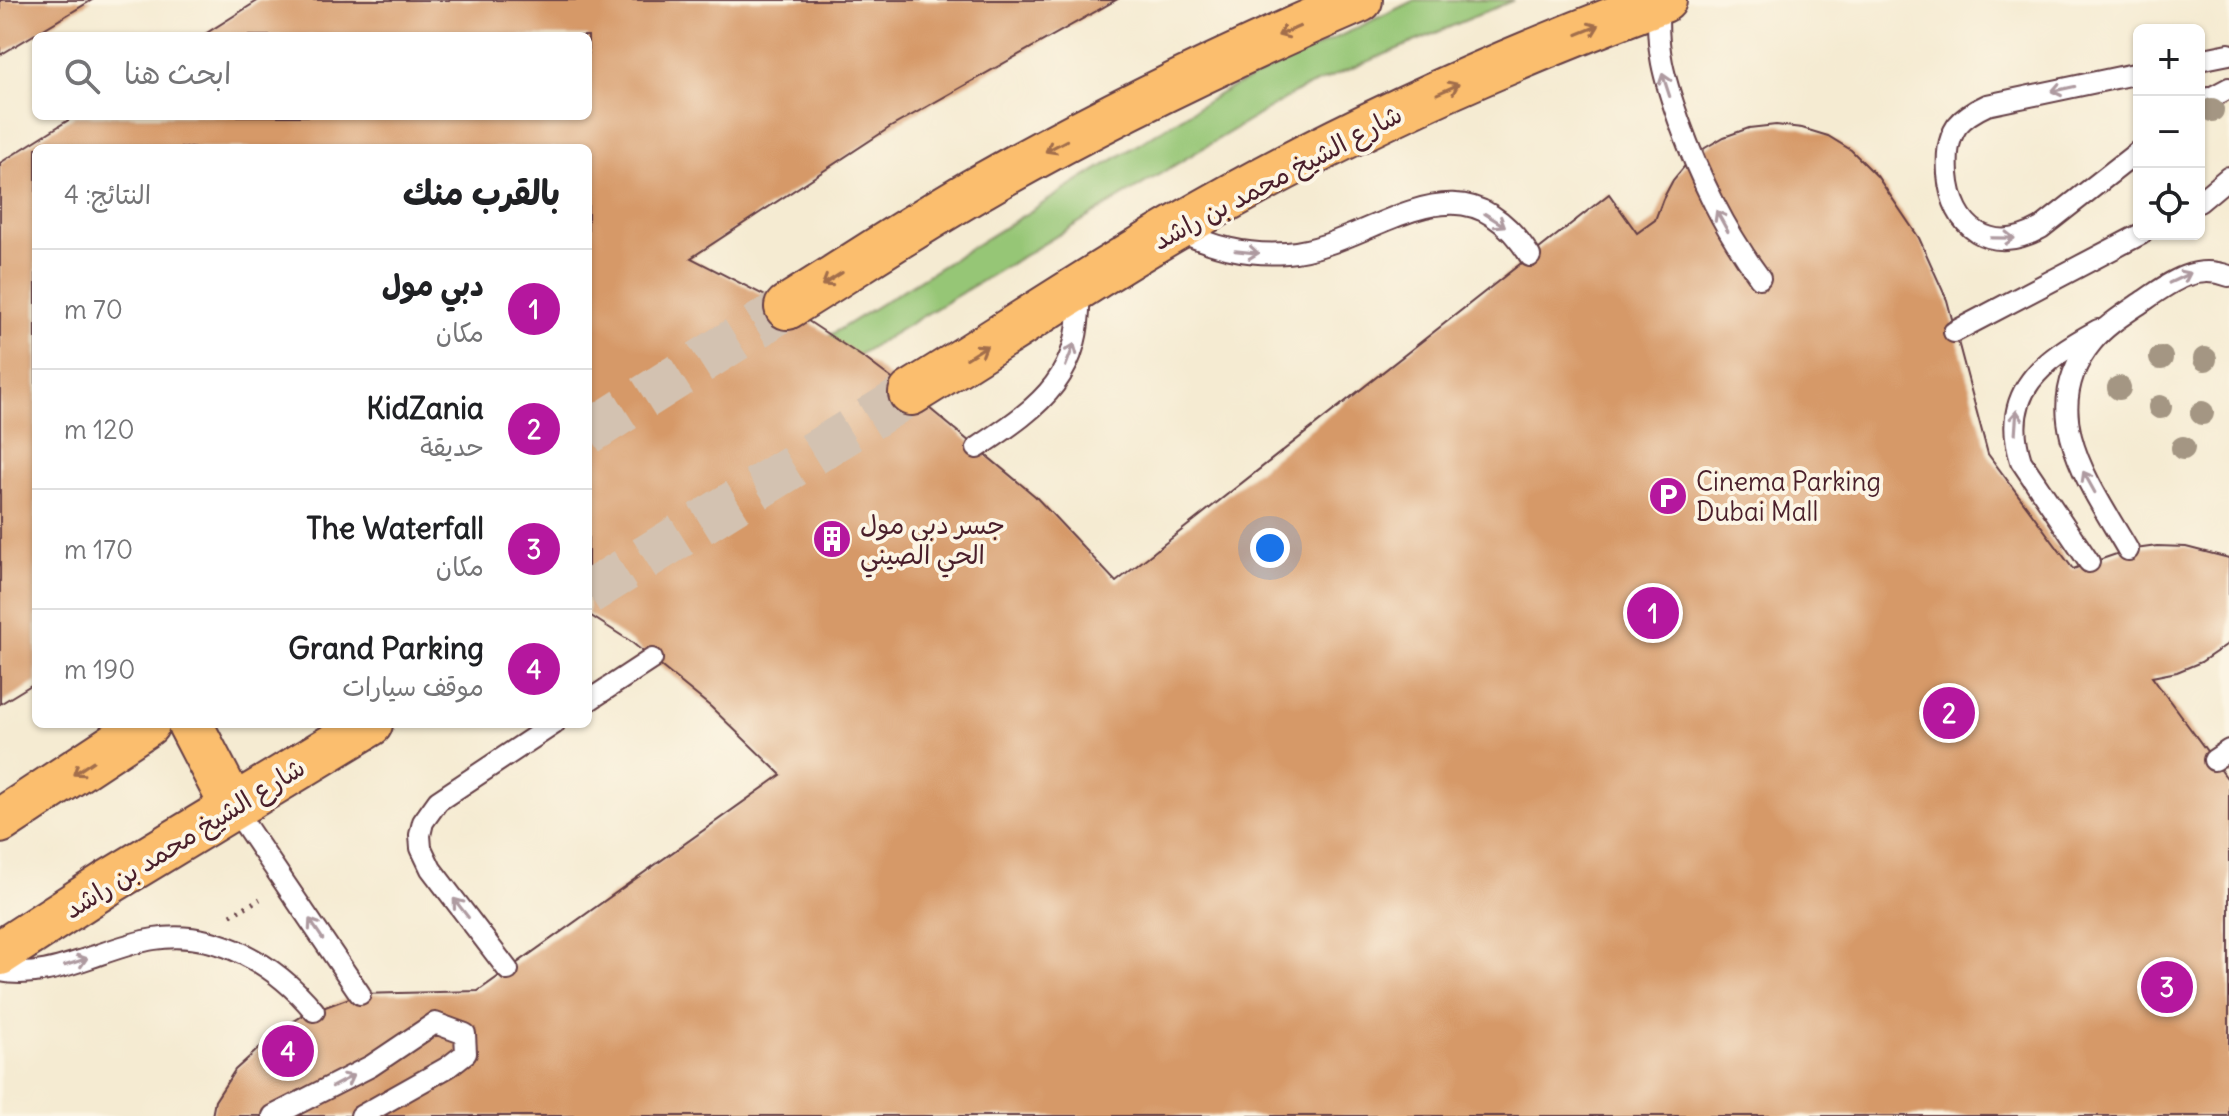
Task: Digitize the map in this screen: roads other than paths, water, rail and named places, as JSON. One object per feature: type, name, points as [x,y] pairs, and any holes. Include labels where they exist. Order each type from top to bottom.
[{"type":"main road","points":[[787,307],[983,186],[1114,115],[1276,36],[1360,0]]},
{"type":"main road","name":"شارع الشيخ محمد بن راشد","points":[[911,393],[1174,229],[1285,168],[1515,59],[1661,1]]},
{"type":"main road","points":[[0,821],[141,728]]},
{"type":"main road","points":[[192,728],[233,807]]},
{"type":"main road","name":"شارع الشيخ محمد بن راشد","points":[[0,953],[111,881],[363,728]]},
{"type":"lane","points":[[1661,1],[1657,25],[1662,73],[1692,159],[1722,221],[1760,278]]},
{"type":"lane","points":[[2205,59],[2229,54]]},
{"type":"lane","points":[[2133,74],[1987,105],[1971,112],[1950,139],[1947,155],[1949,189],[1956,207],[1975,233],[1991,239],[2008,240],[2041,228],[2133,156]]},
{"type":"lane","points":[[2205,101],[2229,88]]},
{"type":"lane","points":[[2205,197],[2229,177]]},
{"type":"lane","points":[[1174,229],[1210,246],[1249,254],[1288,253],[1327,245],[1411,209],[1431,204],[1451,204],[1490,215],[1513,233],[1530,256]]},
{"type":"lane","points":[[1954,332],[2133,238]]},
{"type":"lane","points":[[2089,562],[2021,461],[2015,442],[2017,404],[2038,371],[2061,350],[2112,322],[2172,281],[2193,272],[2215,271],[2229,276]]},
{"type":"lane","points":[[977,448],[1025,416],[1058,381],[1069,360],[1076,336],[1080,312],[1079,288]]},
{"type":"lane","points":[[2112,322],[2077,363],[2068,389],[2066,416],[2071,443],[2081,468],[2128,550]]},
{"type":"lane","points":[[592,698],[652,659]]},
{"type":"lane","points":[[508,970],[431,869],[421,848],[420,835],[423,822],[438,801],[548,728]]},
{"type":"lane","points":[[233,807],[360,994]]},
{"type":"lane","points":[[0,971],[37,973],[141,942],[187,938],[217,943],[260,961],[299,992],[314,1011]]},
{"type":"lane","points":[[273,1116],[371,1066],[435,1023],[465,1034],[466,1053],[448,1067],[361,1116]]},
{"type":"tunnel","points":[[592,430],[787,307]]},
{"type":"tunnel","points":[[592,591],[911,393]]},
{"type":"place","name":"Cinema Parking Dubai Mall","points":[[1668,496]]},
{"type":"place","name":"جسر دبي مول الحي الصيني","points":[[832,539]]},
{"type":"place","name":"دبي مول","points":[[1653,613]]},
{"type":"place","name":"KidZania","points":[[1949,713]]},
{"type":"place","name":"The Waterfall","points":[[2167,987]]},
{"type":"place","name":"Grand Parking","points":[[288,1051]]}]
